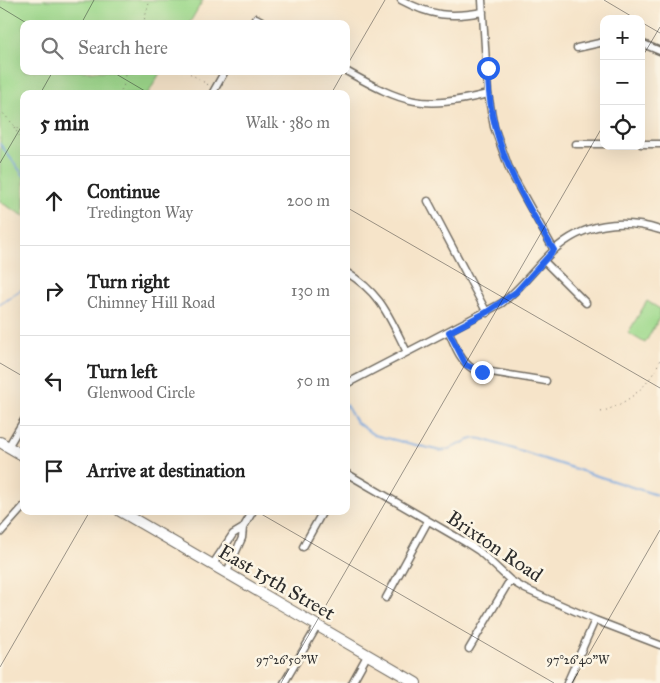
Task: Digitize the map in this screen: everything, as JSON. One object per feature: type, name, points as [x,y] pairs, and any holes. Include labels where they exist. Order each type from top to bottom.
[{"type":"main road","points":[[4,445],[20,454]]},
{"type":"main road","name":"East 15th Street","points":[[127,515],[416,683]]},
{"type":"street","points":[[401,0],[416,8],[439,15],[457,17],[483,12]]},
{"type":"street","points":[[482,0],[488,68],[488,94],[494,127],[510,171],[554,250]]},
{"type":"street","points":[[577,48],[600,43]]},
{"type":"street","points":[[645,45],[660,51]]},
{"type":"street","points":[[350,73],[386,92],[412,102],[455,102],[488,94]]},
{"type":"street","points":[[214,90],[223,75]]},
{"type":"street","points":[[576,144],[600,144]]},
{"type":"street","points":[[645,144],[660,144]]},
{"type":"street","points":[[428,201],[487,312]]},
{"type":"street","points":[[350,381],[487,312],[516,292],[554,250],[577,235],[602,224],[624,223],[660,229]]},
{"type":"street","points":[[544,261],[586,304]]},
{"type":"street","points":[[350,275],[369,287],[384,306],[407,352]]},
{"type":"street","points":[[449,332],[466,365],[473,369],[546,381]]},
{"type":"street","points":[[4,445],[20,425]]},
{"type":"street","name":"Brixton Road","points":[[350,475],[479,551],[510,580],[525,590],[660,645]]},
{"type":"street","points":[[0,533],[20,510]]},
{"type":"street","points":[[226,572],[242,538],[243,528],[251,515]]},
{"type":"street","points":[[302,547],[321,515]]},
{"type":"street","points":[[386,598],[428,521]]},
{"type":"street","points":[[213,564],[233,534],[243,528]]},
{"type":"street","points":[[469,649],[510,580]]},
{"type":"street","points":[[567,683],[595,620]]},
{"type":"street","points":[[284,683],[318,625]]},
{"type":"street","points":[[352,683],[368,654]]},
{"type":"path","points":[[144,20],[150,0]]},
{"type":"path","points":[[121,90],[126,75]]},
{"type":"path","points":[[191,75],[210,90]]},
{"type":"path","points":[[0,110],[20,132]]},
{"type":"path","points":[[13,124],[20,137]]},
{"type":"path","points":[[601,412],[613,408],[640,391],[649,382],[660,360]]},
{"type":"green space","points":[[0,0],[203,0],[191,20],[20,20],[20,75],[159,75],[150,90],[20,90],[20,214],[0,202]]},
{"type":"green space","points":[[647,301],[660,309],[660,317],[645,343],[628,333]]},
{"type":"waterway","points":[[0,144],[20,171]]},
{"type":"waterway","points":[[0,304],[20,291]]},
{"type":"waterway","points":[[350,412],[356,422],[374,435],[441,451],[472,439],[482,439],[660,496]]},
{"type":"route","points":[[482,372],[466,365],[449,332],[502,303],[516,292],[554,250],[532,213],[510,171],[502,151],[490,111],[488,68]]}]
